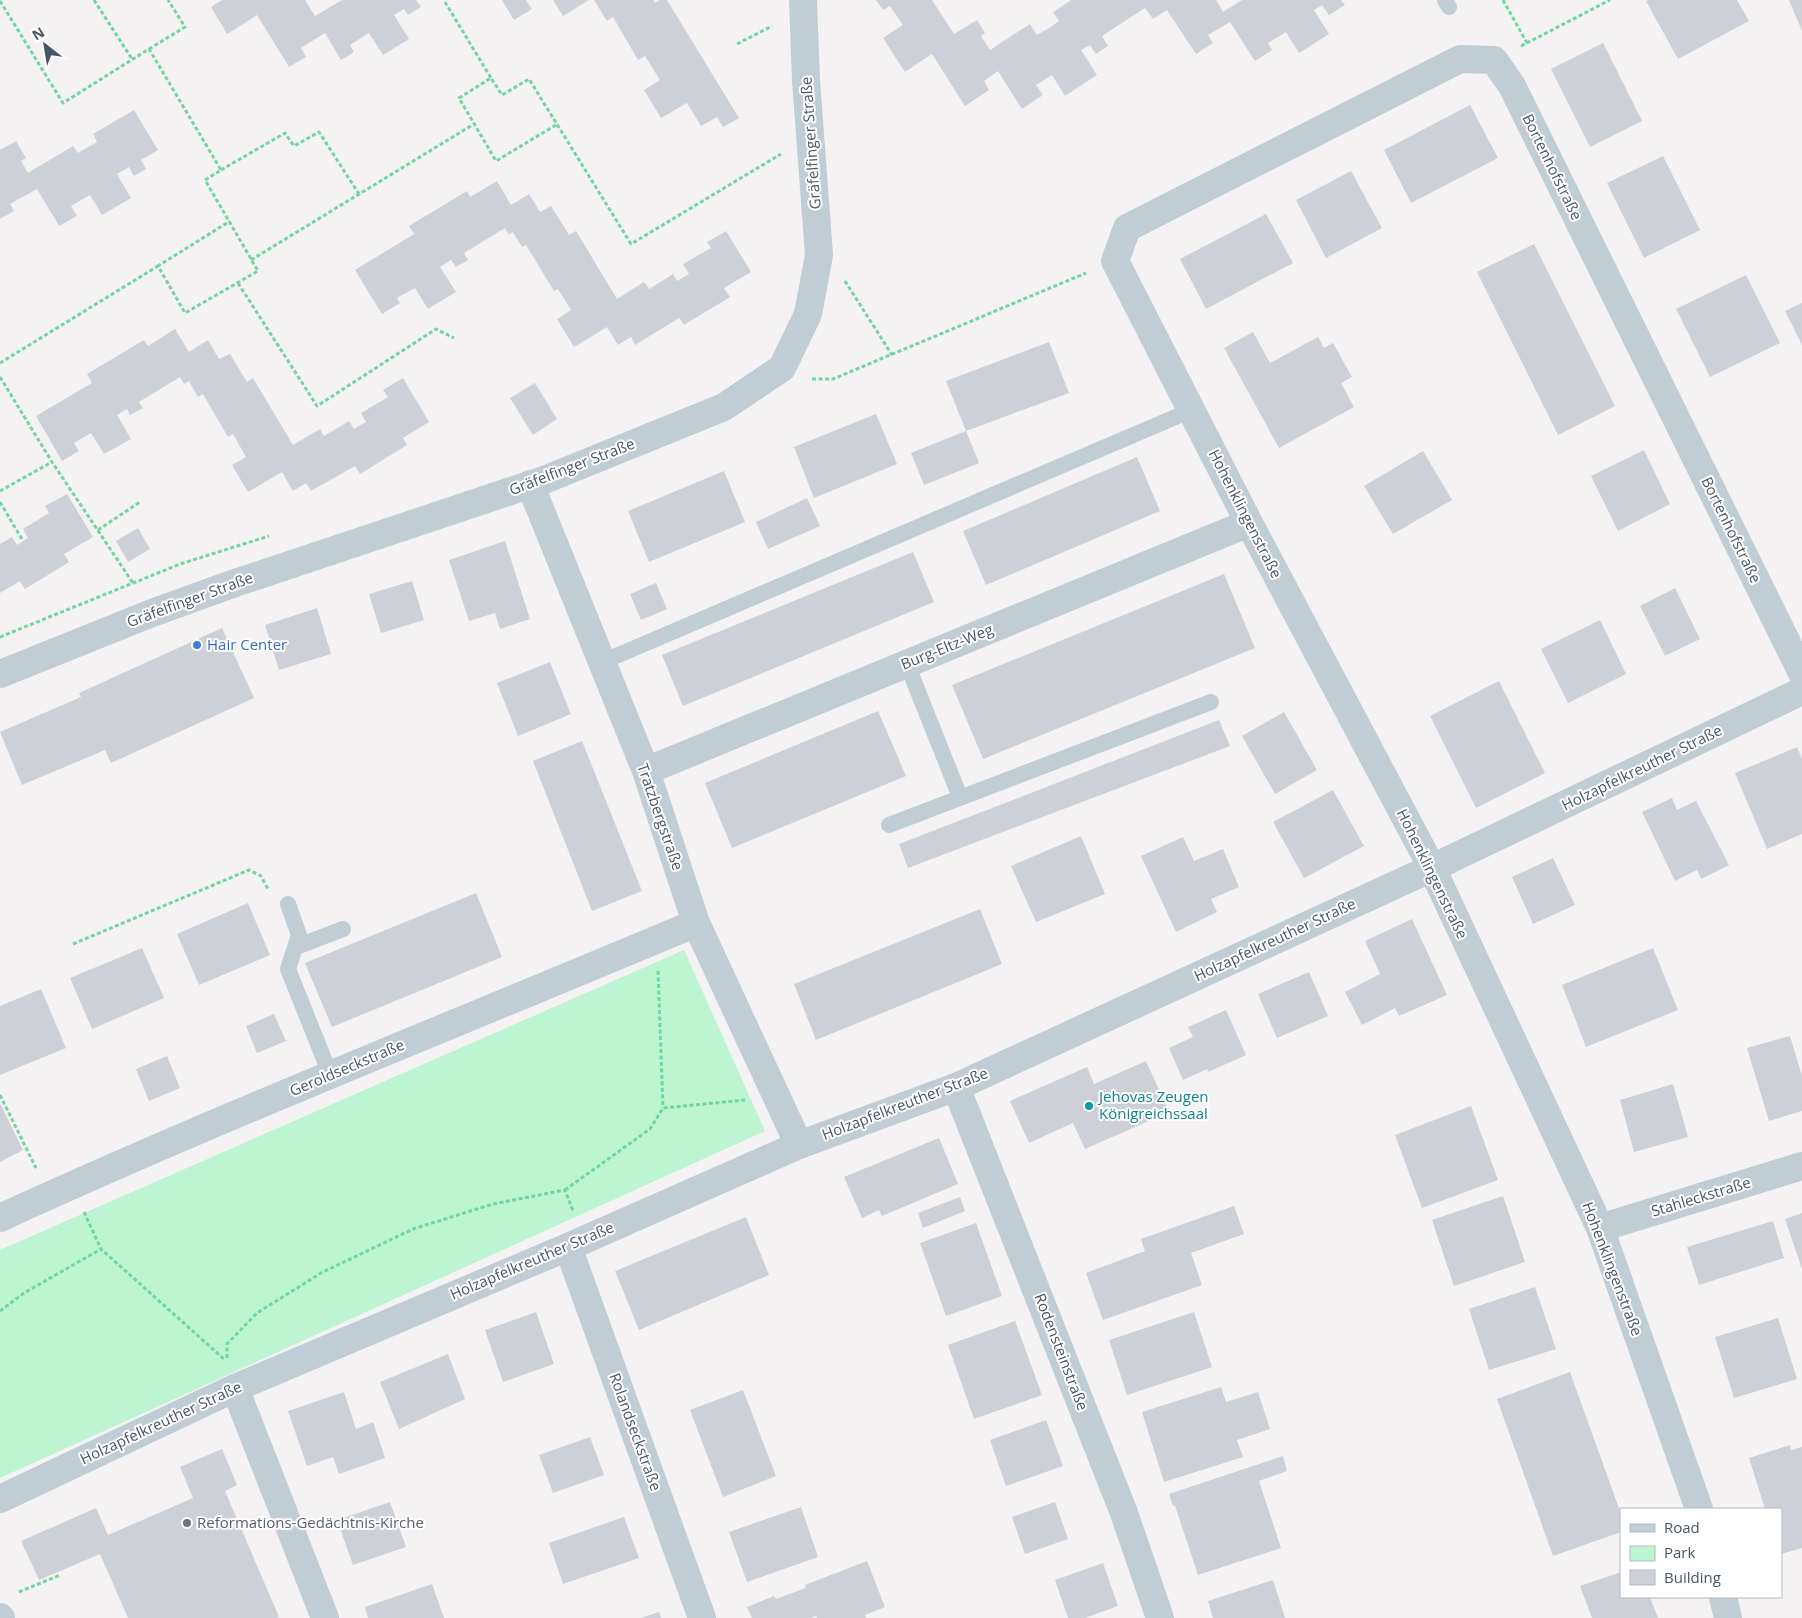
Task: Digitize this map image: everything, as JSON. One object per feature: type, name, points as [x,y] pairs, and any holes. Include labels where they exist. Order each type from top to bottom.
[{"type":"street","name":"Gräfelfinger Straße","points":[[0,674],[152,613],[254,576],[530,484],[724,407],[782,368],[808,314],[819,255],[806,80],[803,0]]},
{"type":"street","points":[[1115,261],[1127,228],[1460,59],[1494,60]]},
{"type":"street","name":"Bortenhofstraße","points":[[1494,60],[1512,86],[1802,674]]},
{"type":"street","name":"Hohenklingenstraße","points":[[1115,261],[1249,523],[1432,868],[1600,1228],[1699,1508]]},
{"type":"street","name":"Tratzbergstraße","points":[[530,484],[646,771],[696,924],[799,1145]]},
{"type":"street","name":"Burg-Eltz-Weg","points":[[646,771],[1249,523]]},
{"type":"street","name":"Holzapfelkreuther Straße","points":[[0,1499],[235,1388],[576,1243],[799,1145],[956,1087],[1432,868],[1802,691]]},
{"type":"street","name":"Geroldseckstraße","points":[[0,1218],[330,1074],[696,924]]},
{"type":"street","name":"Rodensteinstraße","points":[[956,1087],[1124,1513],[1160,1618]]},
{"type":"street","name":"Stahleckstraße","points":[[1600,1228],[1802,1166]]},
{"type":"street","name":"Rolandseckstraße","points":[[576,1243],[702,1618]]},
{"type":"street","points":[[235,1388],[325,1618]]},
{"type":"street","points":[[1724,1598],[1728,1618]]},
{"type":"lane","points":[[602,662],[1192,410]]},
{"type":"lane","points":[[907,664],[960,797]]},
{"type":"lane","points":[[889,825],[1211,702]]},
{"type":"lane","points":[[288,904],[299,935],[288,970],[330,1074]]},
{"type":"lane","points":[[296,947],[343,929]]},
{"type":"path","points":[[94,0],[132,59]]},
{"type":"path","points":[[0,1],[63,103],[185,27],[168,0]]},
{"type":"path","points":[[1503,0],[1527,43]]},
{"type":"path","points":[[1494,60],[1610,0]]},
{"type":"path","points":[[445,2],[502,96],[529,79],[632,244],[781,154]]},
{"type":"path","points":[[738,44],[777,23]]},
{"type":"path","points":[[149,49],[221,170]]},
{"type":"path","points":[[492,78],[459,98],[496,161],[556,124]]},
{"type":"path","points":[[251,260],[474,124]]},
{"type":"path","points":[[158,266],[186,313],[258,271],[205,180],[285,132],[294,146],[319,132],[360,194]]},
{"type":"path","points":[[781,144],[782,164]]},
{"type":"path","points":[[0,363],[230,221]]},
{"type":"path","points":[[808,379],[833,379],[1115,261]]},
{"type":"path","points":[[845,281],[892,355]]},
{"type":"path","points":[[238,283],[317,406],[436,329],[454,338]]},
{"type":"path","points":[[0,377],[52,462],[152,613]]},
{"type":"path","points":[[0,491],[52,462]]},
{"type":"path","points":[[0,502],[23,541]]},
{"type":"path","points":[[98,530],[140,502]]},
{"type":"path","points":[[0,637],[180,564],[274,535]]},
{"type":"path","points":[[73,944],[248,870],[261,876],[276,904],[288,904]]},
{"type":"path","points":[[0,1095],[32,1162],[61,1190],[101,1248],[227,1362],[227,1344],[257,1313],[321,1273],[412,1229],[493,1204],[565,1190],[650,1129],[664,1108],[657,940]]},
{"type":"path","points":[[664,1108],[778,1097]]},
{"type":"path","points":[[565,1190],[576,1243]]},
{"type":"path","points":[[0,1311],[24,1293],[101,1248]]},
{"type":"path","points":[[15,1594],[60,1576]]},
{"type":"green space","points":[[684,950],[765,1131],[0,1478],[0,1250]]},
{"type":"building","points":[[222,0],[305,0],[315,16],[342,0],[416,0],[421,7],[408,15],[404,9],[394,15],[409,39],[383,55],[369,33],[350,45],[354,52],[341,60],[325,33],[301,48],[306,57],[289,67],[257,15],[227,34],[211,7]]},
{"type":"building","points":[[502,0],[526,0],[532,9],[514,20]]},
{"type":"building","points":[[553,0],[589,0],[563,16]]},
{"type":"building","points":[[594,0],[653,0],[655,3],[660,0],[667,0],[739,118],[723,127],[717,117],[701,126],[687,103],[661,118],[644,90],[660,80],[645,56],[638,60],[613,17],[607,21]]},
{"type":"building","points":[[876,0],[932,0],[954,34],[977,20],[985,33],[981,36],[990,50],[1030,24],[1037,35],[1049,28],[1059,21],[1053,12],[1071,0],[1216,0],[1223,12],[1242,0],[1341,0],[1345,5],[1329,15],[1322,5],[1314,10],[1329,34],[1299,53],[1286,32],[1268,43],[1272,50],[1255,61],[1230,22],[1208,35],[1213,43],[1196,54],[1167,10],[1153,19],[1145,8],[1102,36],[1108,46],[1096,54],[1090,45],[1081,50],[1097,75],[1065,96],[1052,75],[1036,85],[1043,95],[1022,109],[998,71],[984,81],[989,90],[965,106],[932,54],[905,72],[883,38],[903,25],[890,6],[883,10]]},
{"type":"building","points":[[1737,0],[1749,21],[1678,59],[1646,1]]},
{"type":"building","points":[[1789,0],[1802,0],[1802,31]]},
{"type":"building","points":[[1603,43],[1642,121],[1590,147],[1551,69]]},
{"type":"building","points":[[1470,105],[1498,158],[1411,203],[1384,150]]},
{"type":"building","points":[[134,110],[158,150],[141,160],[146,169],[134,176],[129,167],[117,174],[131,198],[102,215],[90,195],[71,206],[77,216],[59,226],[37,189],[10,204],[14,211],[0,219],[0,150],[16,141],[26,158],[21,161],[28,173],[73,146],[78,153],[97,142],[93,134]]},
{"type":"building","points":[[1663,156],[1700,230],[1644,258],[1607,183]]},
{"type":"building","points":[[1351,171],[1382,228],[1326,258],[1296,200]]},
{"type":"building","points":[[497,181],[511,205],[529,194],[540,212],[551,206],[569,235],[576,231],[617,299],[644,282],[649,289],[673,274],[677,281],[689,274],[683,264],[711,248],[707,242],[726,231],[751,272],[724,288],[730,297],[684,325],[679,318],[635,345],[631,337],[618,345],[607,327],[574,347],[557,319],[571,310],[558,289],[554,291],[526,245],[522,247],[513,232],[509,235],[505,228],[464,253],[468,260],[456,267],[451,260],[440,267],[456,292],[428,309],[415,288],[397,298],[400,303],[382,314],[355,270],[414,234],[409,226],[467,191],[470,197]]},
{"type":"building","points":[[1266,214],[1293,263],[1206,309],[1180,259]]},
{"type":"building","points":[[1534,244],[1615,406],[1558,435],[1477,272]]},
{"type":"building","points":[[1746,275],[1780,343],[1710,377],[1676,309]]},
{"type":"building","points":[[1802,303],[1802,345],[1785,311]]},
{"type":"building","points":[[175,329],[189,352],[208,340],[219,359],[230,354],[247,382],[253,378],[293,445],[320,429],[324,436],[349,421],[354,429],[366,422],[361,413],[388,397],[383,390],[403,378],[429,422],[403,438],[407,445],[360,474],[355,466],[311,491],[306,483],[293,491],[282,472],[248,492],[232,465],[246,457],[233,434],[228,437],[203,394],[198,397],[189,381],[184,384],[180,377],[139,402],[143,408],[130,415],[127,409],[117,415],[131,439],[104,454],[91,433],[74,443],[79,451],[62,461],[36,416],[92,383],[87,374],[144,340],[148,346]]},
{"type":"building","points":[[1253,332],[1270,363],[1318,337],[1324,348],[1333,343],[1352,377],[1341,383],[1354,407],[1279,448],[1224,348]]},
{"type":"building","points":[[1049,342],[1069,393],[966,431],[946,381]]},
{"type":"building","points":[[535,383],[557,419],[533,435],[510,398]]},
{"type":"building","points":[[876,414],[897,464],[814,498],[794,447]]},
{"type":"building","points":[[966,431],[979,463],[924,485],[911,453]]},
{"type":"building","points":[[1644,450],[1670,504],[1618,531],[1591,476]]},
{"type":"building","points":[[1423,451],[1452,500],[1393,534],[1364,486]]},
{"type":"building","points":[[1137,457],[1160,511],[986,585],[963,531]]},
{"type":"building","points":[[724,471],[745,522],[649,562],[628,511]]},
{"type":"building","points":[[67,494],[93,537],[64,554],[69,562],[25,589],[20,581],[0,593],[0,544],[12,537],[17,545],[28,538],[23,529],[49,513],[45,506]]},
{"type":"building","points":[[807,498],[820,526],[768,549],[756,522]]},
{"type":"building","points":[[138,528],[150,549],[128,562],[116,541]]},
{"type":"building","points":[[505,541],[530,619],[500,629],[495,613],[469,621],[449,560]]},
{"type":"building","points":[[913,552],[934,602],[683,706],[662,655]]},
{"type":"building","points":[[1224,574],[1255,648],[983,759],[952,685]]},
{"type":"building","points":[[412,581],[424,620],[381,633],[369,594]]},
{"type":"building","points":[[656,583],[667,609],[641,620],[630,594]]},
{"type":"building","points":[[1675,588],[1700,639],[1665,656],[1640,606]]},
{"type":"building","points":[[317,608],[331,654],[279,670],[265,625]]},
{"type":"building","points":[[1600,620],[1626,674],[1568,703],[1541,649]]},
{"type":"building","points":[[222,628],[254,698],[111,763],[105,750],[22,785],[0,732],[81,697],[79,693]]},
{"type":"building","points":[[550,662],[571,714],[518,736],[497,683]]},
{"type":"building","points":[[1499,681],[1545,773],[1476,808],[1430,716]]},
{"type":"building","points":[[878,711],[906,776],[732,848],[705,783]]},
{"type":"building","points":[[1284,712],[1317,770],[1275,794],[1242,736]]},
{"type":"building","points":[[1219,720],[1230,746],[908,868],[899,844]]},
{"type":"building","points":[[582,741],[642,891],[592,911],[533,761]]},
{"type":"building","points":[[1797,747],[1802,759],[1802,834],[1767,849],[1735,773]]},
{"type":"building","points":[[1333,790],[1364,846],[1304,878],[1273,822]]},
{"type":"building","points":[[1672,798],[1677,810],[1696,801],[1729,865],[1701,879],[1697,870],[1675,881],[1642,812]]},
{"type":"building","points":[[1081,836],[1105,894],[1036,922],[1011,866]]},
{"type":"building","points":[[1183,837],[1194,861],[1223,849],[1239,887],[1211,899],[1217,912],[1176,932],[1141,856]]},
{"type":"building","points":[[1553,858],[1575,905],[1533,924],[1512,877]]},
{"type":"building","points":[[476,893],[502,957],[332,1027],[305,963]]},
{"type":"building","points":[[248,903],[270,955],[199,985],[177,934]]},
{"type":"building","points":[[980,909],[1002,964],[816,1040],[794,984]]},
{"type":"building","points":[[1412,919],[1447,995],[1399,1016],[1395,1008],[1362,1025],[1345,992],[1380,974],[1365,941]]},
{"type":"building","points":[[142,948],[164,998],[92,1029],[70,978]]},
{"type":"building","points":[[1653,948],[1678,1010],[1586,1047],[1562,985]]},
{"type":"building","points":[[1309,972],[1328,1016],[1277,1038],[1258,994]]},
{"type":"building","points":[[41,989],[66,1048],[0,1075],[0,1006]]},
{"type":"building","points":[[1226,1010],[1246,1055],[1208,1072],[1207,1069],[1183,1080],[1169,1048],[1193,1037],[1188,1027]]},
{"type":"building","points":[[274,1014],[286,1041],[257,1053],[246,1026]]},
{"type":"building","points":[[1790,1036],[1802,1076],[1802,1111],[1769,1121],[1747,1048]]},
{"type":"building","points":[[167,1056],[180,1088],[149,1101],[136,1069]]},
{"type":"building","name":"Jehovas Zeugen Königreichssaal","points":[[1146,1061],[1169,1112],[1085,1149],[1073,1123],[1029,1143],[1010,1101],[1087,1067],[1094,1084]]},
{"type":"building","points":[[1673,1084],[1688,1137],[1634,1152],[1620,1100]]},
{"type":"building","points":[[0,1103],[23,1150],[0,1162]]},
{"type":"building","points":[[1471,1106],[1498,1180],[1422,1208],[1395,1135]]},
{"type":"building","points":[[939,1138],[958,1184],[882,1216],[879,1210],[862,1218],[844,1177]]},
{"type":"building","points":[[1503,1196],[1525,1262],[1454,1286],[1432,1220]]},
{"type":"building","points":[[960,1197],[965,1211],[923,1228],[918,1213]]},
{"type":"building","points":[[1234,1206],[1244,1234],[1191,1253],[1202,1285],[1103,1320],[1086,1273],[1145,1251],[1141,1239]]},
{"type":"building","points":[[1802,1213],[1802,1269],[1785,1219]]},
{"type":"building","points":[[746,1217],[769,1275],[639,1330],[615,1271]]},
{"type":"building","points":[[1773,1221],[1784,1258],[1699,1285],[1687,1247]]},
{"type":"building","points":[[976,1223],[1002,1296],[946,1316],[920,1243]]},
{"type":"building","points":[[1535,1287],[1556,1349],[1489,1370],[1469,1309]]},
{"type":"building","points":[[536,1312],[554,1364],[503,1382],[485,1330]]},
{"type":"building","points":[[1194,1312],[1212,1367],[1127,1395],[1109,1340]]},
{"type":"building","points":[[1778,1318],[1797,1379],[1734,1398],[1715,1337]]},
{"type":"building","points":[[1015,1321],[1042,1395],[974,1419],[948,1345]]},
{"type":"building","points":[[448,1354],[465,1399],[399,1429],[380,1382]]},
{"type":"building","points":[[1570,1372],[1620,1511],[1620,1532],[1553,1556],[1497,1399]]},
{"type":"building","points":[[1221,1387],[1226,1402],[1258,1392],[1270,1429],[1237,1440],[1243,1457],[1164,1482],[1142,1412]]},
{"type":"building","points":[[743,1390],[776,1476],[723,1497],[690,1410]]},
{"type":"building","points":[[344,1392],[356,1429],[373,1422],[385,1458],[339,1474],[333,1457],[307,1466],[288,1411]]},
{"type":"building","points":[[1046,1420],[1063,1466],[1006,1486],[990,1440]]},
{"type":"building","points":[[590,1437],[604,1475],[553,1493],[539,1455]]},
{"type":"building","points":[[1790,1445],[1791,1450],[1802,1447],[1802,1548],[1782,1554],[1782,1508],[1765,1508],[1749,1458]]},
{"type":"building","name":"Reformations-Gedächtnis-Kirche","points":[[222,1449],[237,1485],[225,1491],[279,1617],[128,1618],[100,1554],[39,1580],[21,1541],[96,1508],[108,1535],[193,1498],[180,1467]]},
{"type":"building","points":[[1283,1456],[1287,1471],[1259,1481],[1281,1548],[1198,1575],[1175,1506],[1173,1506],[1169,1494]]},
{"type":"building","points":[[390,1502],[406,1547],[353,1565],[337,1520]]},
{"type":"building","points":[[1055,1502],[1068,1539],[1025,1554],[1012,1517]]},
{"type":"building","points":[[801,1507],[818,1557],[747,1582],[729,1532]]},
{"type":"building","points":[[624,1517],[639,1558],[563,1584],[549,1543]]},
{"type":"building","points":[[867,1561],[885,1607],[865,1615],[866,1618],[817,1618],[816,1616],[810,1618],[752,1618],[747,1607],[774,1596],[776,1599],[806,1588],[805,1585]]},
{"type":"building","points":[[1103,1563],[1118,1606],[1085,1618],[1068,1618],[1055,1580]]},
{"type":"building","points":[[1620,1572],[1620,1598],[1650,1598],[1658,1618],[1592,1618],[1580,1586]]},
{"type":"building","points":[[1273,1580],[1285,1618],[1213,1618],[1208,1601]]},
{"type":"building","points":[[432,1584],[444,1618],[368,1618],[365,1607]]},
{"type":"building","points":[[659,1612],[661,1618],[641,1618]]},
{"type":"place","name":"Hair Center","points":[[197,645]]},
{"type":"place","name":"Jehovas Zeugen Königreichssaal","points":[[1089,1106]]},
{"type":"place","name":"Reformations-Gedächtnis-Kirche","points":[[187,1523]]}]
